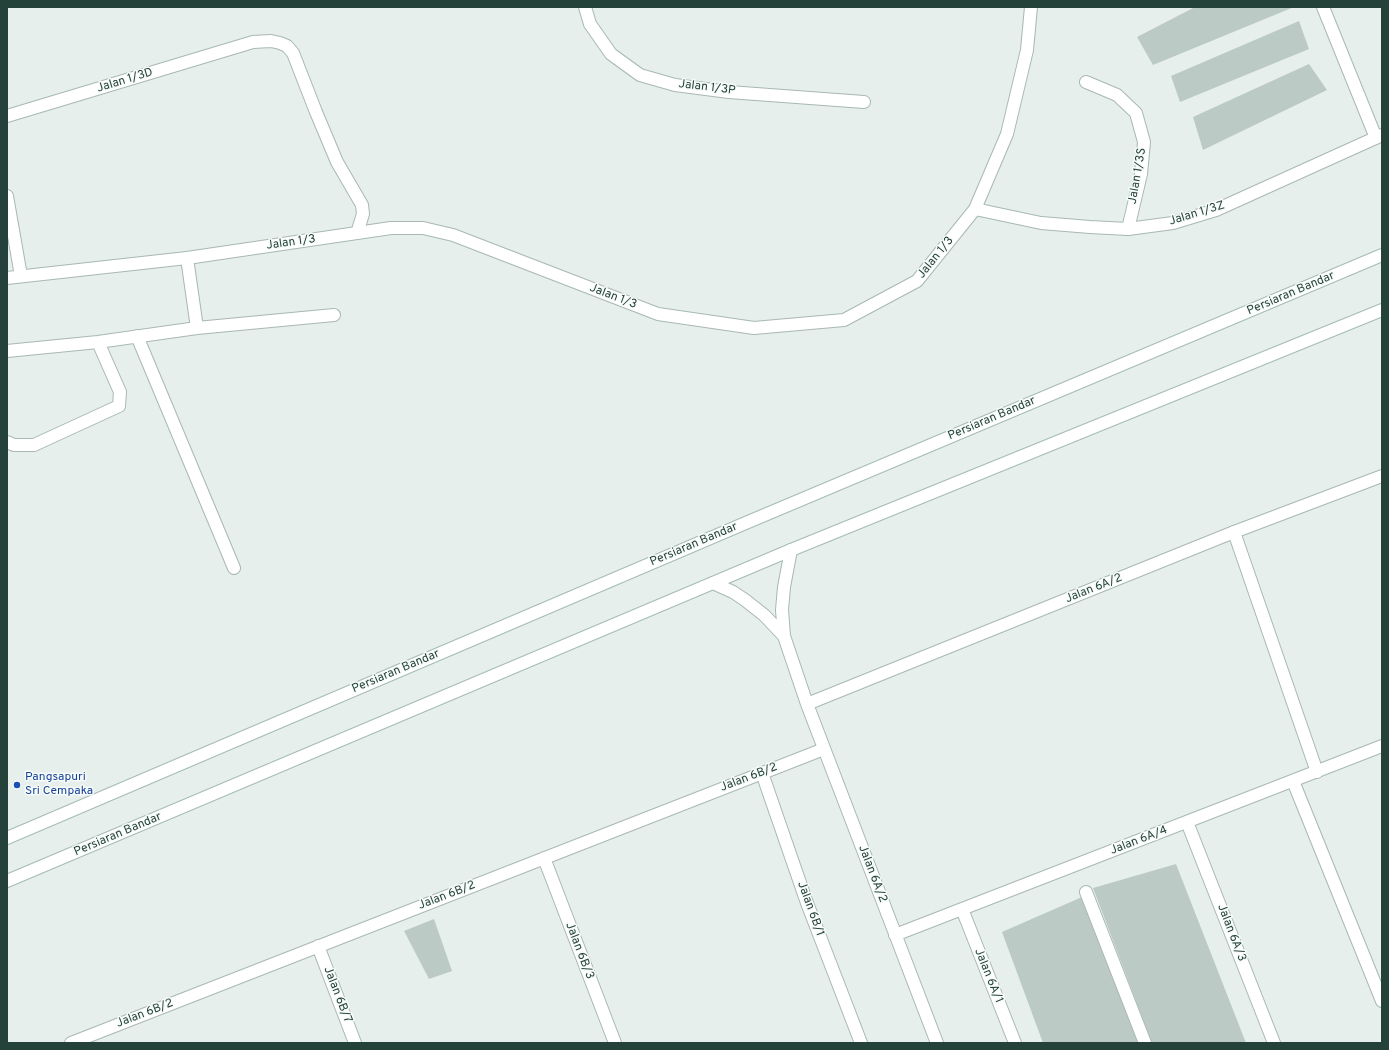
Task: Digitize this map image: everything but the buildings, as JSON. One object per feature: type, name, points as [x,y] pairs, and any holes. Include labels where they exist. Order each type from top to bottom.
[{"type":"street","name":"Jalan 1/3P","points":[[585,7],[590,24],[611,54],[640,75],[675,85],[729,92],[864,102]]},
{"type":"street","name":"Jalan 1/3","points":[[7,278],[187,258],[390,228],[423,228],[452,235],[658,314],[754,328],[844,320],[918,281],[975,209],[1007,134],[1027,50],[1031,7]]},
{"type":"street","points":[[1323,7],[1379,137]]},
{"type":"street","name":"Jalan 1/3D","points":[[7,116],[253,42],[272,41],[280,43],[286,46],[293,53],[316,112],[338,162],[362,205],[363,214],[357,233]]},
{"type":"street","name":"Jalan 1/3S","points":[[1086,82],[1117,95],[1136,113],[1144,142],[1142,174],[1128,229]]},
{"type":"street","name":"Jalan 1/3Z","points":[[975,209],[1041,223],[1090,227],[1128,229],[1173,223],[1216,210],[1379,137]]},
{"type":"street","points":[[7,196],[21,276]]},
{"type":"street","name":"Persiaran Bandar","points":[[7,838],[748,522],[1382,255]]},
{"type":"street","points":[[187,258],[197,328]]},
{"type":"street","name":"Persiaran Bandar","points":[[7,881],[791,550],[1382,310]]},
{"type":"street","points":[[7,351],[98,342],[197,328],[334,315]]},
{"type":"street","points":[[137,336],[234,568]]},
{"type":"street","points":[[7,442],[14,444],[34,445],[118,406],[120,392],[98,342]]},
{"type":"street","name":"Jalan 6A/2","points":[[807,704],[1234,532],[1382,476]]},
{"type":"street","points":[[1234,532],[1317,772]]},
{"type":"street","name":"Jalan 6A/2","points":[[791,550],[784,587],[784,636],[807,704],[937,1043]]},
{"type":"street","name":"Jalan 6A/2","points":[[713,583],[746,600],[764,615],[784,636]]},
{"type":"street","name":"Jalan 6A/4","points":[[895,935],[1382,746]]},
{"type":"street","name":"Jalan 6B/2","points":[[71,1043],[824,749]]},
{"type":"street","name":"Jalan 6B/1","points":[[762,773],[807,902],[860,1042]]},
{"type":"street","points":[[1293,781],[1382,1002]]},
{"type":"street","name":"Jalan 6A/3","points":[[1187,822],[1274,1043]]},
{"type":"street","name":"Jalan 6B/3","points":[[544,858],[615,1043]]},
{"type":"street","points":[[1086,892],[1145,1043]]},
{"type":"street","name":"Jalan 6A/1","points":[[962,909],[1014,1043]]},
{"type":"street","name":"Jalan 6B/7","points":[[318,946],[356,1043]]},
{"type":"place","name":"Pangsapuri Sri Cempaka","points":[[17,785]]}]
